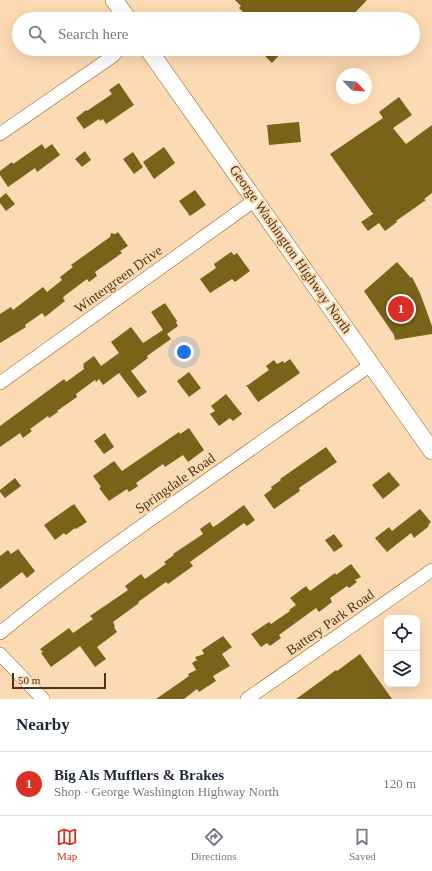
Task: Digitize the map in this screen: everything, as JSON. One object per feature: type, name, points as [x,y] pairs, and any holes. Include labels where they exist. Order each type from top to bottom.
[{"type":"main road","points":[[114,0],[123,12]]},
{"type":"main road","name":"George Washington Highway North","points":[[153,56],[432,451]]},
{"type":"street","points":[[0,134],[113,56]]},
{"type":"street","name":"Wintergreen Drive","points":[[0,383],[255,200]]},
{"type":"street","name":"Springdale Road","points":[[0,633],[144,524],[372,364]]},
{"type":"street","name":"Battery Park Road","points":[[247,699],[432,570]]},
{"type":"street","points":[[0,654],[44,699]]},
{"type":"building","points":[[235,0],[367,0],[356,12],[243,12],[239,8],[241,6]]},
{"type":"building","points":[[265,56],[278,56],[272,63]]},
{"type":"building","points":[[119,83],[134,105],[106,124],[103,119],[100,121],[99,119],[84,129],[76,118],[112,94],[109,90]]},
{"type":"building","points":[[399,97],[412,115],[393,128],[406,144],[432,125],[432,193],[424,199],[426,200],[396,221],[397,222],[385,231],[379,223],[368,231],[361,222],[373,214],[330,154],[383,118],[379,112]]},
{"type":"building","points":[[299,122],[301,142],[269,145],[267,125]]},
{"type":"building","points":[[42,144],[45,149],[52,144],[60,155],[37,172],[35,168],[8,187],[0,175],[0,171]]},
{"type":"building","points":[[164,147],[175,163],[154,179],[143,162]]},
{"type":"building","points":[[85,151],[91,160],[82,167],[75,159]]},
{"type":"building","points":[[133,152],[143,167],[134,174],[123,159]]},
{"type":"building","points":[[195,190],[206,205],[190,216],[179,201]]},
{"type":"building","points":[[6,193],[15,204],[6,211],[0,203],[0,198]]},
{"type":"building","points":[[118,232],[128,246],[120,251],[122,253],[95,272],[97,276],[89,282],[87,279],[63,297],[65,301],[45,317],[42,313],[25,325],[26,327],[0,343],[0,314],[11,307],[13,310],[43,287],[47,292],[62,280],[60,277],[73,267],[71,265],[110,237],[111,233],[115,234]]},
{"type":"building","points":[[231,252],[234,255],[237,253],[250,271],[235,282],[232,279],[210,293],[200,279],[216,268],[214,264]]},
{"type":"building","points":[[397,262],[411,278],[412,277],[420,293],[432,326],[432,334],[395,340],[394,335],[364,291]]},
{"type":"building","points":[[165,303],[177,321],[178,326],[167,334],[171,339],[147,356],[148,358],[131,371],[147,392],[138,398],[119,373],[103,385],[99,379],[96,382],[95,380],[76,394],[77,397],[57,411],[58,412],[49,418],[48,416],[30,429],[32,431],[23,438],[20,433],[0,447],[0,426],[64,379],[66,382],[84,369],[83,364],[94,356],[101,366],[119,353],[111,342],[131,327],[143,343],[163,330],[151,312]]},
{"type":"building","points":[[290,359],[300,373],[258,402],[246,385],[269,370],[266,366],[274,360],[277,364],[283,361],[284,363]]},
{"type":"building","points":[[189,372],[201,388],[189,397],[177,381]]},
{"type":"building","points":[[226,394],[242,414],[233,421],[230,418],[219,426],[210,414],[215,411],[211,406]]},
{"type":"building","points":[[189,428],[204,450],[188,462],[183,455],[165,467],[163,464],[136,483],[138,486],[129,492],[127,489],[109,501],[99,488],[101,487],[93,476],[114,461],[122,471],[179,432],[180,434]]},
{"type":"building","points":[[105,433],[114,447],[104,454],[94,441]]},
{"type":"building","points":[[326,447],[337,462],[299,488],[300,491],[274,509],[264,495],[272,489],[271,487],[281,480],[280,479]]},
{"type":"building","points":[[389,472],[400,485],[383,499],[372,485]]},
{"type":"building","points":[[15,478],[21,486],[5,498],[0,490]]},
{"type":"building","points":[[74,504],[87,522],[76,529],[75,528],[66,535],[64,533],[55,540],[44,525]]},
{"type":"building","points":[[244,505],[255,520],[247,526],[244,523],[190,562],[193,566],[168,584],[166,582],[113,622],[117,632],[97,647],[106,659],[95,667],[80,646],[51,667],[41,653],[43,652],[40,649],[69,628],[73,633],[93,619],[90,616],[128,590],[125,586],[141,574],[145,579],[166,564],[164,562],[174,555],[173,554],[203,534],[200,529],[210,522],[213,527]]},
{"type":"building","points":[[420,509],[431,522],[428,525],[429,526],[414,538],[411,533],[387,552],[375,538],[389,527],[392,531]]},
{"type":"building","points":[[334,534],[343,546],[334,552],[325,540]]},
{"type":"building","points":[[18,549],[35,571],[27,578],[22,572],[0,589],[0,556],[8,550],[11,554]]},
{"type":"building","points":[[351,564],[361,577],[355,580],[357,582],[349,588],[347,586],[330,598],[332,602],[319,612],[316,608],[279,635],[281,638],[270,646],[267,643],[261,647],[251,634],[269,622],[271,624],[290,611],[289,610],[296,605],[290,598],[306,586],[310,591],[335,573],[336,575]]},
{"type":"building","points":[[223,636],[232,647],[222,654],[230,666],[213,676],[216,681],[199,692],[197,689],[184,699],[156,699],[189,676],[188,674],[196,670],[192,663],[197,660],[195,657],[204,654],[202,650]]},
{"type":"building","points":[[360,654],[392,699],[296,699],[336,670],[337,671]]},
{"type":"place","name":"Big Als Mufflers & Brakes","points":[[401,309]]}]
